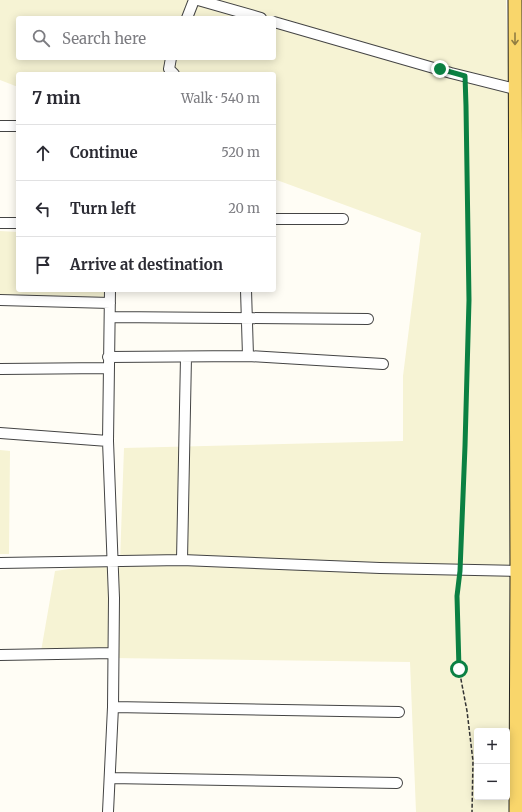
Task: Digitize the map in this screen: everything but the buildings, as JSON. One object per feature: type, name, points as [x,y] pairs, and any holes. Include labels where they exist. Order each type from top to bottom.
[{"type":"main road","points":[[515,0],[520,571],[516,812]]},
{"type":"street","points":[[188,16],[194,0]]},
{"type":"street","points":[[198,0],[254,16]]},
{"type":"street","points":[[276,23],[515,89]]},
{"type":"street","points":[[171,60],[169,69],[172,72]]},
{"type":"street","points":[[0,126],[16,126]]},
{"type":"street","points":[[276,219],[343,219]]},
{"type":"street","points":[[0,223],[16,223]]},
{"type":"street","points":[[108,812],[113,706],[114,598],[108,441],[110,292]]},
{"type":"street","points":[[246,292],[248,356]]},
{"type":"street","points":[[0,300],[110,303]]},
{"type":"street","points":[[110,317],[368,319]]},
{"type":"street","points":[[108,357],[248,356],[383,364]]},
{"type":"street","points":[[182,560],[186,357]]},
{"type":"street","points":[[0,369],[108,368]]},
{"type":"street","points":[[0,433],[108,441]]},
{"type":"street","points":[[0,563],[182,560],[460,571],[520,571]]},
{"type":"street","points":[[0,655],[113,653]]},
{"type":"street","points":[[113,706],[399,712]]},
{"type":"street","points":[[110,778],[397,783]]},
{"type":"path","points":[[465,76],[469,300],[460,571],[457,596],[459,669],[474,761],[472,812]]},
{"type":"shaded area","points":[[0,0],[506,0],[510,122],[513,812],[416,812],[410,662],[40,657],[55,571],[120,562],[124,448],[403,441],[403,376],[421,233],[276,180],[276,72],[16,72],[16,86],[0,80]]},
{"type":"shaded area","points":[[0,231],[16,232],[16,292],[113,292],[113,308],[0,305]]},
{"type":"shaded area","points":[[0,450],[10,451],[9,554],[0,554]]},
{"type":"route","points":[[440,69],[465,76],[466,106],[469,300],[460,571],[457,596],[459,669]]}]
